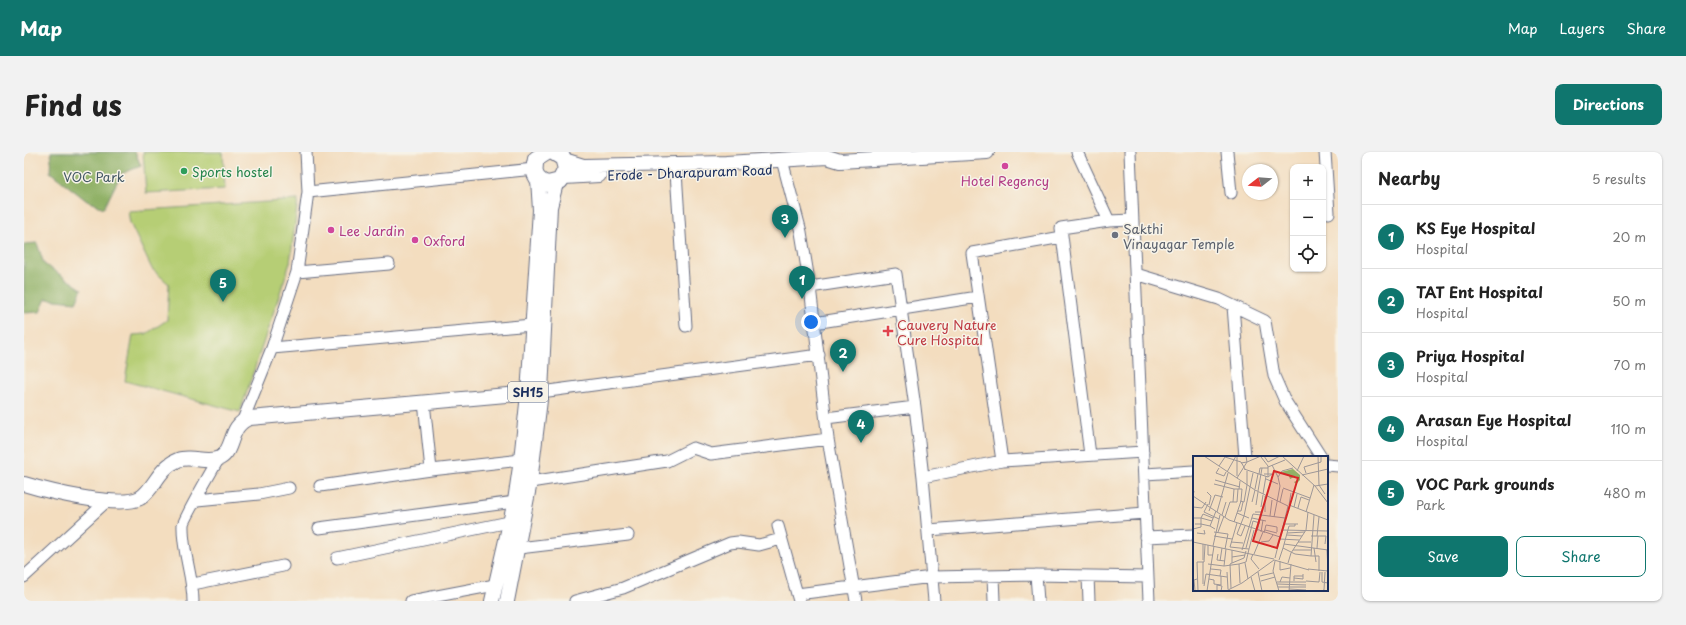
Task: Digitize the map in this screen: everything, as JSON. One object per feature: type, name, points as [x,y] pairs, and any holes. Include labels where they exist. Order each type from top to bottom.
[{"type":"highway","points":[[547,159],[566,169],[560,180],[548,184],[547,159]]},
{"type":"main road","name":"Erode - Dharapuram Road","points":[[560,180],[784,164],[840,156],[987,152]]},
{"type":"main road","name":"Erode - Dharapuram Road","points":[[547,159],[583,166],[726,163],[784,164]]},
{"type":"main road","name":"SH15","points":[[507,601],[518,548],[521,501],[521,460],[535,393],[532,325],[540,210],[547,159]]},
{"type":"main road","name":"SH15","points":[[492,601],[509,522],[530,482],[535,393],[550,207],[560,180]]},
{"type":"main road","points":[[24,484],[42,490],[107,501],[129,502],[141,497],[166,466],[180,459],[208,460],[219,458],[224,454],[238,424],[243,420],[424,402],[535,393]]},
{"type":"street","points":[[243,420],[272,348],[297,272],[308,192],[306,152]]},
{"type":"street","points":[[1077,152],[1109,221]]},
{"type":"street","points":[[1130,152],[1144,474],[1145,537],[1149,601]]},
{"type":"street","points":[[1227,152],[1231,193]]},
{"type":"street","points":[[1325,152],[1329,213]]},
{"type":"street","points":[[308,192],[547,159]]},
{"type":"street","points":[[784,164],[801,232],[819,355],[828,439],[856,601]]},
{"type":"street","points":[[676,172],[686,326]]},
{"type":"street","points":[[1090,455],[1061,228],[1109,221],[1132,220]]},
{"type":"street","points":[[1002,461],[972,252],[1062,237]]},
{"type":"street","points":[[297,272],[389,264]]},
{"type":"street","points":[[810,287],[896,274],[915,407],[929,530],[934,601]]},
{"type":"street","points":[[1136,274],[1219,299],[1265,321],[1274,376],[1286,401],[1320,456]]},
{"type":"street","points":[[814,323],[900,308],[978,297]]},
{"type":"street","points":[[1233,306],[1245,456]]},
{"type":"street","points":[[272,348],[532,325]]},
{"type":"street","points":[[535,393],[819,355]]},
{"type":"street","points":[[424,402],[431,470]]},
{"type":"street","points":[[826,418],[915,407]]},
{"type":"street","points":[[530,482],[667,461],[693,448],[711,454],[828,439]]},
{"type":"street","points":[[923,477],[1002,461],[1143,452]]},
{"type":"street","points":[[193,601],[193,584],[187,566],[183,524],[219,458]]},
{"type":"street","points":[[320,486],[431,470],[521,460]]},
{"type":"street","points":[[1328,465],[1338,466]]},
{"type":"street","points":[[1144,474],[1193,471]]},
{"type":"street","points":[[197,500],[244,496],[289,488]]},
{"type":"street","points":[[24,577],[107,501]]},
{"type":"street","points":[[319,528],[521,501]]},
{"type":"street","points":[[929,530],[1145,513]]},
{"type":"street","points":[[337,558],[509,522]]},
{"type":"street","points":[[778,526],[798,597],[853,586],[932,577],[1036,575],[1147,578]]},
{"type":"street","points":[[518,548],[628,535]]},
{"type":"street","points":[[1145,537],[1193,535]]},
{"type":"street","points":[[575,601],[623,588],[730,543],[738,542],[759,545],[781,539]]},
{"type":"street","points":[[193,584],[283,566]]},
{"type":"street","points":[[1036,575],[1038,601]]},
{"type":"street","points":[[993,576],[994,601]]},
{"type":"street","points":[[1088,576],[1089,601]]},
{"type":"street","points":[[411,601],[495,585]]},
{"type":"green space","name":"VOC Park","points":[[51,152],[135,152],[141,166],[121,174],[104,208],[87,201],[50,172]]},
{"type":"green space","name":"Sports hostel","points":[[143,152],[223,152],[225,189],[146,193]]},
{"type":"green space","points":[[298,200],[290,263],[240,412],[125,381],[133,335],[146,334],[167,320],[169,284],[152,269],[130,223],[128,211]]},
{"type":"green space","points":[[37,243],[44,264],[82,289],[76,302],[46,299],[40,312],[24,313],[24,244]]},
{"type":"place","name":"Hotel Regency","points":[[1005,166]]},
{"type":"place","name":"Sports hostel","points":[[184,171]]},
{"type":"place","name":"Lee Jardin","points":[[331,230]]},
{"type":"place","name":"Sakthi Vinayagar Temple","points":[[1115,235]]},
{"type":"place","name":"Priya Hospital","points":[[785,238]]},
{"type":"place","name":"Oxford","points":[[415,240]]},
{"type":"place","name":"KS Eye Hospital","points":[[802,299]]},
{"type":"place","name":"VOC Park grounds","points":[[223,302]]},
{"type":"place","name":"Cauvery Nature Cure Hospital","points":[[888,331]]},
{"type":"place","name":"TAT Ent Hospital","points":[[843,372]]},
{"type":"place","name":"Arasan Eye Hospital","points":[[861,443]]}]
